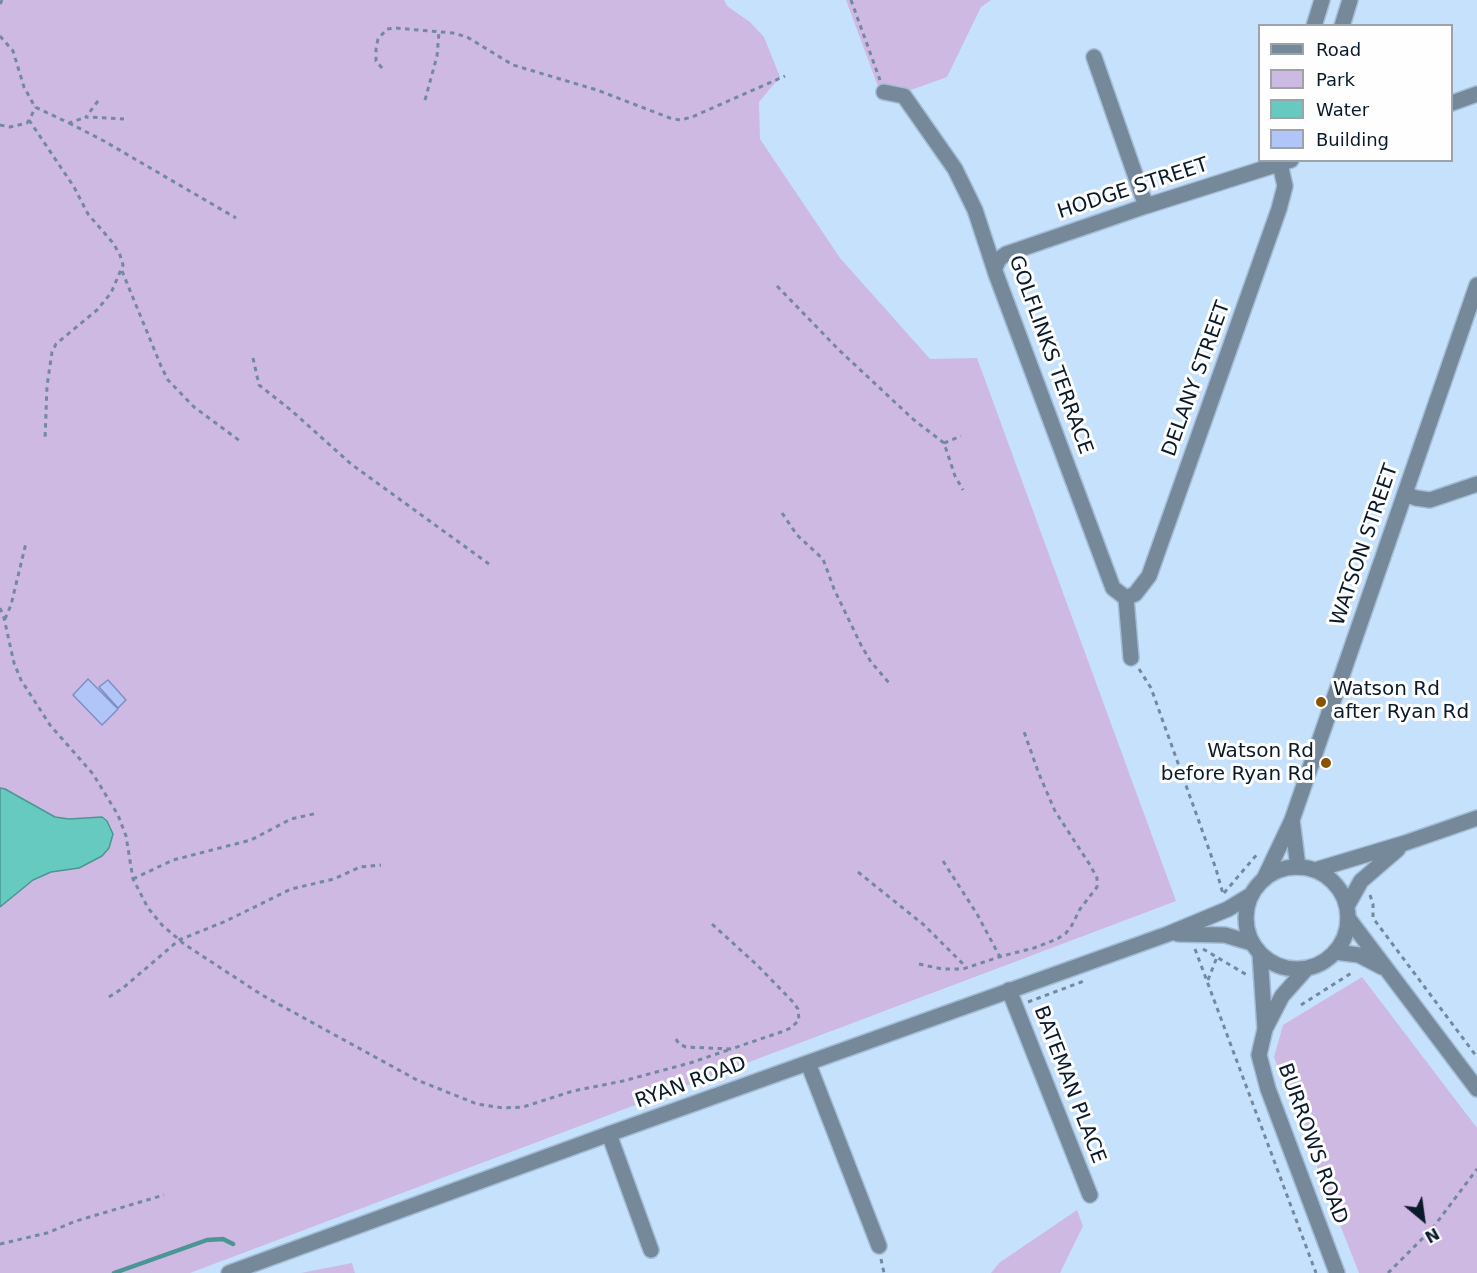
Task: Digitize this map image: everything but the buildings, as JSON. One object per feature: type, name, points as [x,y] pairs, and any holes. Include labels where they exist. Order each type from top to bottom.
[{"type":"street","points":[[1315,24],[1322,0]]},
{"type":"street","points":[[1343,24],[1350,0]]},
{"type":"street","points":[[1094,57],[1146,206]]},
{"type":"street","name":"GOLFLINKS TERRACE","points":[[884,92],[904,96],[955,169],[975,210],[1113,588],[1126,598]]},
{"type":"street","points":[[1453,103],[1477,94]]},
{"type":"street","name":"HODGE STREET","points":[[995,268],[999,259],[1006,254],[1285,162]]},
{"type":"street","name":"DELANY STREET","points":[[1126,598],[1135,594],[1149,576],[1267,243],[1285,186],[1285,162]]},
{"type":"street","name":"WATSON STREET","points":[[1264,879],[1292,820],[1477,285]]},
{"type":"street","points":[[1405,494],[1430,500],[1477,484]]},
{"type":"street","points":[[1126,598],[1131,658]]},
{"type":"street","points":[[1316,870],[1477,818]]},
{"type":"street","name":"WATSON STREET","points":[[1292,820],[1298,867]]},
{"type":"street","points":[[1404,843],[1361,881],[1348,912],[1345,936],[1335,952],[1327,959],[1307,968],[1294,969],[1270,962],[1256,948],[1246,919],[1251,895],[1264,879],[1280,870],[1298,867],[1316,870],[1336,884],[1348,912],[1387,970],[1477,1089]]},
{"type":"street","name":"RYAN ROAD","points":[[230,1273],[609,1134],[1168,934],[1228,909],[1251,895]]},
{"type":"street","name":"RYAN ROAD","points":[[1168,934],[1226,935],[1256,948]]},
{"type":"street","name":"BURROWS ROAD","points":[[1256,948],[1265,1029]]},
{"type":"street","points":[[1335,952],[1359,955],[1387,970]]},
{"type":"street","name":"BURROWS ROAD","points":[[1307,968],[1282,996],[1265,1029],[1258,1055],[1262,1072],[1337,1273]]},
{"type":"street","name":"BATEMAN PLACE","points":[[1009,990],[1090,1195]]},
{"type":"street","points":[[808,1063],[879,1246]]},
{"type":"street","points":[[609,1134],[651,1250]]},
{"type":"path","points":[[851,0],[884,92]]},
{"type":"path","points":[[382,68],[375,56],[378,39],[384,31],[395,28],[453,33],[467,37],[497,57],[521,68],[597,90],[675,119],[692,117],[785,76]]},
{"type":"path","points":[[425,100],[437,56],[439,32]]},
{"type":"path","points":[[0,36],[13,51],[24,87],[35,107],[104,141],[236,218]]},
{"type":"path","points":[[86,117],[98,101]]},
{"type":"path","points":[[0,125],[19,126],[29,120],[35,107]]},
{"type":"path","points":[[69,123],[86,117],[107,116],[124,119]]},
{"type":"path","points":[[29,120],[74,186],[88,213],[120,255],[122,269],[168,380],[194,406],[240,441]]},
{"type":"path","points":[[45,440],[47,386],[52,352],[56,344],[97,310],[111,293],[122,269]]},
{"type":"path","points":[[777,286],[914,420],[944,443],[955,476],[963,490]]},
{"type":"path","points":[[253,358],[259,385],[351,464],[489,564]]},
{"type":"path","points":[[944,443],[961,436]]},
{"type":"path","points":[[782,513],[797,535],[823,559],[834,589],[861,645],[871,662],[890,684]]},
{"type":"path","points":[[5,620],[11,605],[26,543]]},
{"type":"path","points":[[0,608],[5,620],[14,663],[21,680],[50,725],[93,774],[118,815],[126,836],[132,879],[148,909],[179,940],[249,987],[417,1080],[477,1104],[503,1108],[523,1107],[573,1091],[623,1081],[690,1063],[791,1028],[799,1020],[800,1015],[792,1001],[771,978],[712,924]]},
{"type":"path","points":[[1131,658],[1151,688],[1223,894],[1262,849]]},
{"type":"path","points":[[919,964],[957,970],[1034,948],[1066,933],[1098,883],[1080,849],[1055,811],[1023,729]]},
{"type":"path","points":[[132,879],[173,860],[251,840],[291,819],[318,813]]},
{"type":"path","points":[[943,861],[977,914],[1000,957]]},
{"type":"path","points":[[109,997],[129,984],[179,940],[226,921],[291,889],[334,879],[360,867],[381,864]]},
{"type":"path","points":[[858,872],[924,925],[968,968]]},
{"type":"path","points":[[1368,891],[1373,904],[1373,918],[1477,1057]]},
{"type":"path","points":[[1248,976],[1194,945],[1316,1273]]},
{"type":"path","points":[[1208,982],[1217,957]]},
{"type":"path","points":[[1301,1005],[1353,972]]},
{"type":"path","points":[[1016,1007],[1093,978]]},
{"type":"path","points":[[676,1040],[686,1047],[731,1049]]},
{"type":"path","points":[[1388,1273],[1432,1229],[1477,1169]]},
{"type":"path","points":[[0,1244],[47,1233],[76,1221],[164,1196]]},
{"type":"green space","points":[[0,0],[724,0],[727,6],[750,22],[764,37],[780,77],[759,102],[760,139],[840,258],[930,359],[977,358],[1176,901],[190,1273],[0,1273]]},
{"type":"green space","points":[[846,0],[991,0],[981,7],[947,77],[883,100]]},
{"type":"green space","points":[[1362,977],[1477,1128],[1477,1273],[1359,1273],[1274,1057],[1283,1025]]},
{"type":"green space","points":[[1077,1210],[1083,1226],[1060,1273],[991,1273],[999,1263]]},
{"type":"green space","points":[[352,1263],[355,1273],[301,1273]]},
{"type":"water","points":[[0,788],[55,817],[69,819],[102,817],[107,821],[113,834],[109,848],[102,856],[79,868],[51,872],[33,880],[0,907]]},
{"type":"waterway","points":[[114,1273],[207,1240],[223,1239],[233,1244]]},
{"type":"place","name":"Watson Rd after Ryan Rd","points":[[1321,702]]},
{"type":"place","name":"Watson Rd before Ryan Rd","points":[[1326,763]]}]
